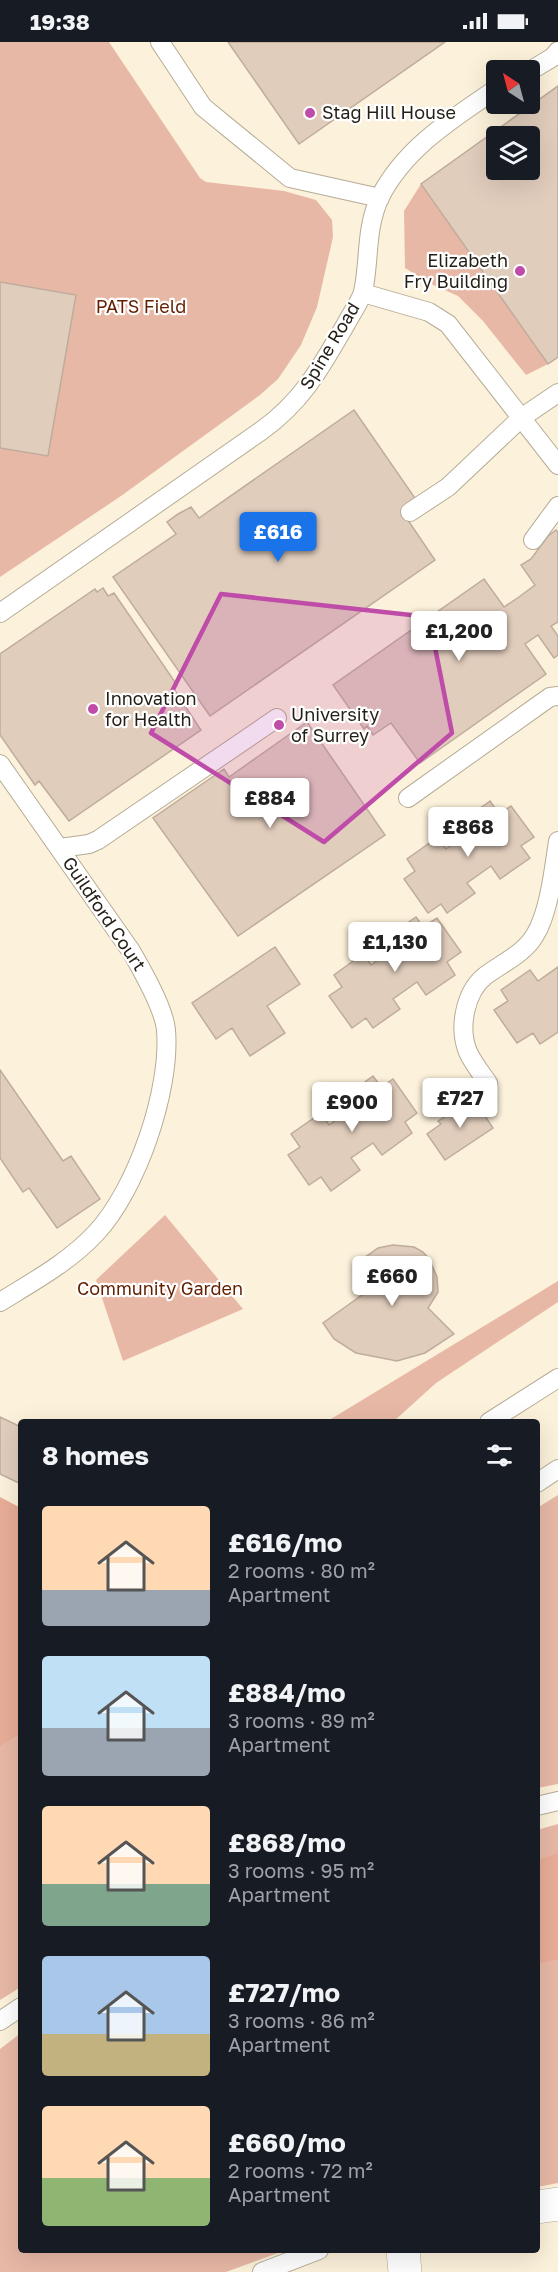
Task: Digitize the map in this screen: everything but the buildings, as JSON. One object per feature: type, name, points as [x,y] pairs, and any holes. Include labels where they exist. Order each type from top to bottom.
[{"type":"street","points":[[540,2207],[558,2204]]},
{"type":"street","points":[[403,2253],[405,2272]]},
{"type":"lane","points":[[160,42],[203,107],[290,178],[380,198]]},
{"type":"lane","points":[[540,65],[558,51]]},
{"type":"lane","name":"Spine Road","points":[[0,613],[279,418],[321,368],[363,293],[372,217],[380,198],[401,166],[419,145],[486,96]]},
{"type":"lane","points":[[363,293],[429,312],[448,324],[558,465]]},
{"type":"lane","points":[[410,512],[448,486],[521,418],[558,393]]},
{"type":"lane","points":[[533,540],[558,506]]},
{"type":"lane","points":[[408,798],[550,697],[558,696]]},
{"type":"lane","points":[[60,848],[89,844],[98,840],[278,718]]},
{"type":"lane","name":"Guildford Court","points":[[0,764],[60,848],[144,974],[166,1028],[163,1076],[150,1129],[119,1203],[96,1233],[64,1262],[0,1302]]},
{"type":"lane","points":[[488,1083],[467,1051],[464,1035],[467,1005],[473,989],[483,977],[525,947],[535,935],[543,913],[558,842]]},
{"type":"lane","points":[[494,1419],[558,1378]]},
{"type":"lane","points":[[540,1481],[558,1469]]},
{"type":"lane","points":[[540,1805],[558,1801]]},
{"type":"lane","points":[[0,2021],[18,2009]]},
{"type":"lane","points":[[262,2272],[311,2253]]},
{"type":"highlighted area","points":[[221,594],[429,617],[452,733],[324,842],[151,733]]},
{"type":"green space","name":"PATS Field","points":[[0,42],[109,42],[200,178],[206,182],[284,191],[316,200],[332,220],[333,237],[317,307],[301,345],[278,379],[260,395],[121,496],[0,577]]},
{"type":"green space","points":[[421,184],[548,364],[526,375],[483,321],[458,296],[429,283],[405,268],[404,211]]},
{"type":"green space","name":"Community Garden","points":[[165,1215],[243,1309],[123,1361],[96,1280]]},
{"type":"green space","points":[[558,1281],[558,1302],[436,1383],[396,1419],[331,1419]]},
{"type":"green space","points":[[558,1495],[558,1784],[540,1787],[540,1506]]},
{"type":"green space","points":[[18,1663],[18,1989],[0,2000],[0,1677]]},
{"type":"green space","points":[[558,1824],[558,2183],[540,2186],[540,1829]]},
{"type":"green space","points":[[18,2035],[18,2253],[278,2253],[226,2272],[0,2272],[0,2049]]},
{"type":"shaded area","points":[[0,1497],[18,1506],[18,1735],[0,1746]]},
{"type":"shaded area","points":[[558,1853],[558,1959],[540,1963],[540,1860]]},
{"type":"place","name":"Stag Hill House","points":[[310,113]]},
{"type":"place","name":"Elizabeth Fry Building","points":[[520,271]]},
{"type":"place","name":"Innovation for Health","points":[[93,709]]},
{"type":"place","name":"University of Surrey","points":[[279,725]]}]
